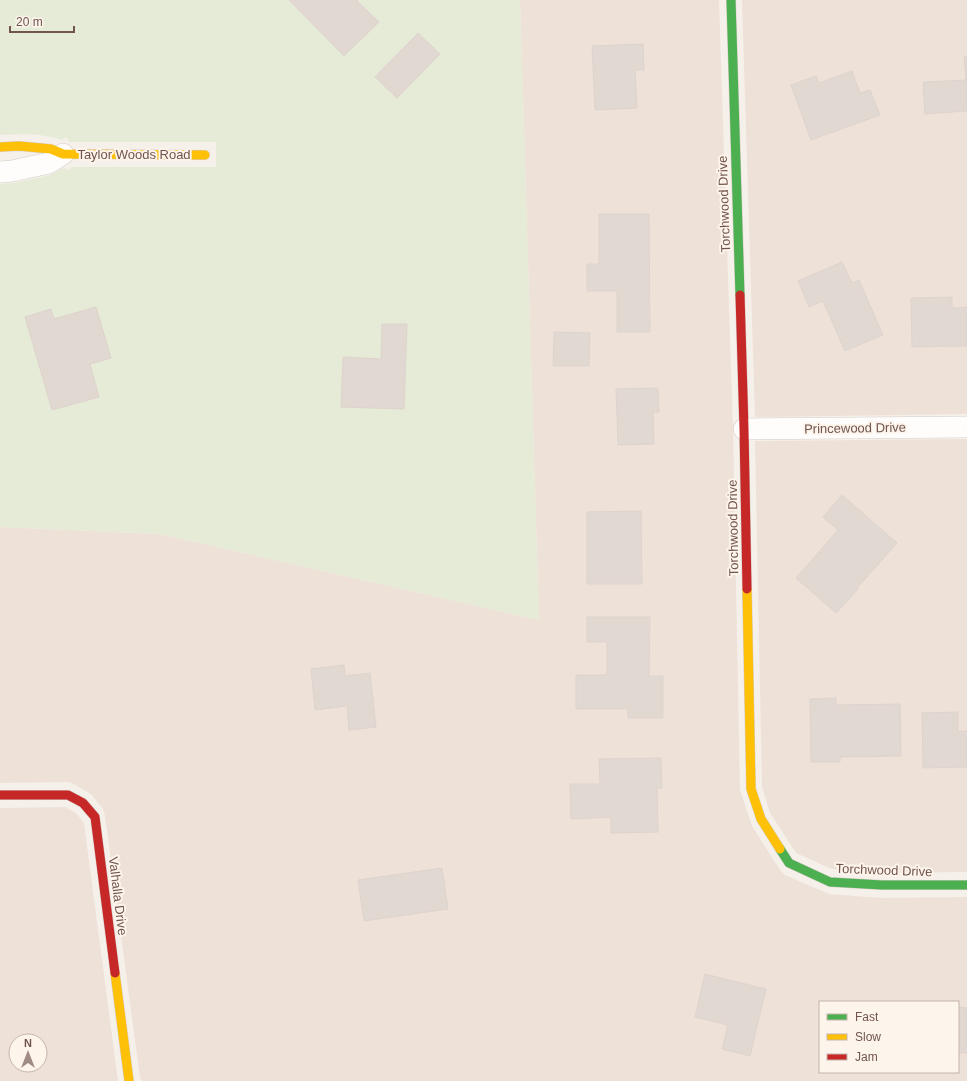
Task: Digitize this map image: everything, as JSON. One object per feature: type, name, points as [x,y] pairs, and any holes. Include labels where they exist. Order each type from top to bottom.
[{"type":"street","name":"Torchwood Drive","points":[[731,0],[744,429],[751,789],[761,819],[789,863],[830,882],[882,885],[967,885]]},
{"type":"street","name":"Taylor Woods Road","points":[[0,147],[19,146],[51,149],[63,154],[205,155]]},
{"type":"street","name":"Taylor Woods Road","points":[[0,172],[49,163],[63,154]]},
{"type":"street","name":"Princewood Drive","points":[[744,429],[967,427]]},
{"type":"street","name":"Valhalla Drive","points":[[0,795],[68,795],[83,802],[95,818],[129,1081]]},
{"type":"shaded area","points":[[520,0],[719,0],[733,429],[740,790],[752,826],[780,870],[785,875],[829,894],[882,898],[967,897],[967,1081],[142,1081],[140,1078],[103,809],[91,794],[72,783],[0,783],[0,527],[160,534],[539,620]]},
{"type":"shaded area","points":[[742,0],[967,0],[967,414],[755,417]]},
{"type":"shaded area","points":[[967,439],[967,872],[883,873],[832,869],[796,853],[770,813],[762,787],[755,441]]},
{"type":"shaded area","points":[[65,807],[76,813],[84,823],[118,1081],[0,1081],[0,808]]},
{"type":"green space","points":[[0,0],[520,0],[539,620],[160,534],[0,527],[0,184],[14,183],[51,175],[64,168],[70,170],[71,167],[216,167],[216,142],[69,142],[67,137],[62,140],[39,135],[0,135]]},
{"type":"building","points":[[289,0],[358,0],[357,1],[379,22],[344,56]]},
{"type":"building","points":[[418,33],[440,54],[397,98],[375,77]]},
{"type":"building","points":[[643,44],[644,70],[635,70],[637,108],[595,110],[592,46]]},
{"type":"building","points":[[964,57],[967,57],[967,111],[925,114],[923,82],[966,80]]},
{"type":"building","points":[[852,71],[860,93],[870,90],[880,115],[811,140],[791,85],[816,76],[819,83]]},
{"type":"building","points":[[599,214],[649,214],[650,332],[617,332],[617,291],[587,291],[587,264],[599,264]]},
{"type":"building","points":[[842,262],[852,283],[859,280],[883,335],[845,351],[823,301],[809,307],[798,281]]},
{"type":"building","points":[[952,297],[952,308],[967,307],[967,346],[912,347],[911,298]]},
{"type":"building","points":[[96,307],[111,358],[90,364],[99,397],[52,410],[25,317],[51,309],[54,319]]},
{"type":"building","points":[[382,324],[407,324],[404,409],[341,407],[343,357],[381,359]]},
{"type":"building","points":[[554,332],[590,333],[589,366],[553,366]]},
{"type":"building","points":[[658,388],[659,412],[653,412],[654,444],[618,445],[616,389]]},
{"type":"building","points":[[842,495],[897,543],[836,613],[796,578],[838,530],[823,517]]},
{"type":"building","points":[[641,511],[642,584],[587,584],[587,512]]},
{"type":"building","points":[[587,617],[650,617],[649,676],[663,676],[663,718],[628,718],[628,709],[576,709],[576,675],[607,675],[607,642],[587,642]]},
{"type":"building","points":[[344,665],[345,676],[370,673],[376,727],[349,730],[347,706],[315,710],[311,669]]},
{"type":"building","points":[[836,698],[836,705],[900,704],[901,756],[840,757],[840,762],[811,762],[810,699]]},
{"type":"building","points":[[958,712],[958,731],[967,731],[967,767],[923,768],[922,713]]},
{"type":"building","points":[[661,758],[662,788],[657,788],[658,832],[611,833],[611,817],[571,819],[570,784],[600,784],[599,759]]},
{"type":"building","points":[[442,868],[448,909],[364,921],[358,880]]},
{"type":"building","points":[[705,974],[766,989],[750,1056],[722,1049],[728,1025],[695,1017]]},
{"type":"building","points":[[959,1007],[967,1008],[967,1053],[959,1053]]},
{"type":"traffic: fast","points":[[731,0],[740,295]]},
{"type":"traffic: fast","points":[[780,849],[789,863],[830,882],[882,885],[967,885]]},
{"type":"traffic: slow","points":[[0,147],[19,146],[51,149],[63,154],[205,155]]},
{"type":"traffic: slow","points":[[747,589],[751,789],[761,819],[780,849]]},
{"type":"traffic: slow","points":[[115,973],[129,1081]]},
{"type":"traffic: jam","points":[[740,295],[747,589]]},
{"type":"traffic: jam","points":[[0,795],[68,795],[83,803],[95,817],[115,973]]}]
